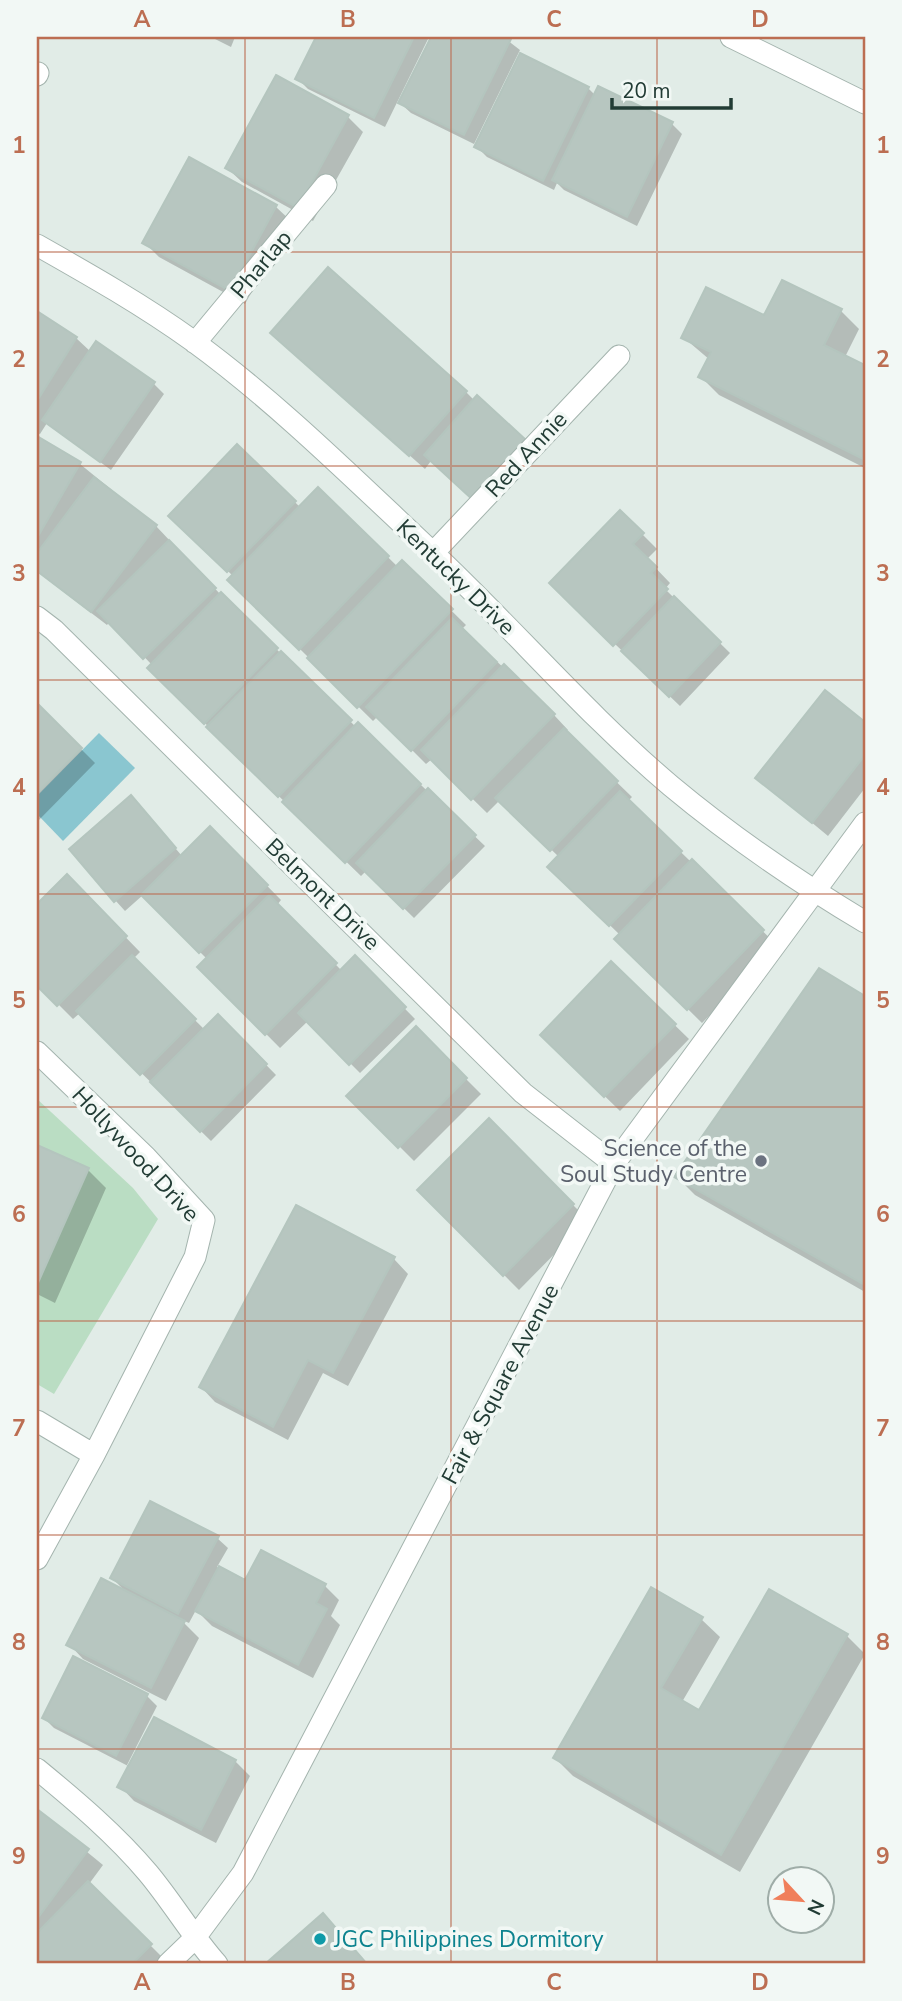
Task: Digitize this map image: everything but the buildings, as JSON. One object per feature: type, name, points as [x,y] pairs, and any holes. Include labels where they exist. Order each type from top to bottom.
[{"type":"street","points":[[731,37],[863,97]]},
{"type":"street","name":"Pharlap","points":[[195,343],[327,185]]},
{"type":"street","name":"Kentucky Drive","points":[[37,246],[138,303],[195,343],[272,406],[433,553],[623,742],[672,787],[814,892],[865,922]]},
{"type":"street","name":"Red Annie","points":[[433,553],[619,356]]},
{"type":"street","name":"Belmont Drive","points":[[37,617],[54,630],[523,1093],[614,1164]]},
{"type":"street","name":"Fair & Square Avenue","points":[[167,1964],[194,1939],[243,1873],[614,1164],[865,823]]},
{"type":"street","name":"Hollywood Drive","points":[[37,1052],[146,1157],[204,1220],[195,1257],[94,1455],[37,1559]]},
{"type":"street","points":[[37,1421],[94,1455]]},
{"type":"street","points":[[37,1769],[76,1801],[148,1874],[194,1939],[217,1964]]},
{"type":"green space","points":[[37,1099],[133,1188],[158,1219],[54,1394],[37,1384]]},
{"type":"water","points":[[99,733],[135,768],[63,841],[37,814],[37,796]]},
{"type":"place","name":"Science of the Soul Study Centre","points":[[761,1161]]},
{"type":"place","name":"JGC Philippines Dormitory","points":[[320,1939]]}]
